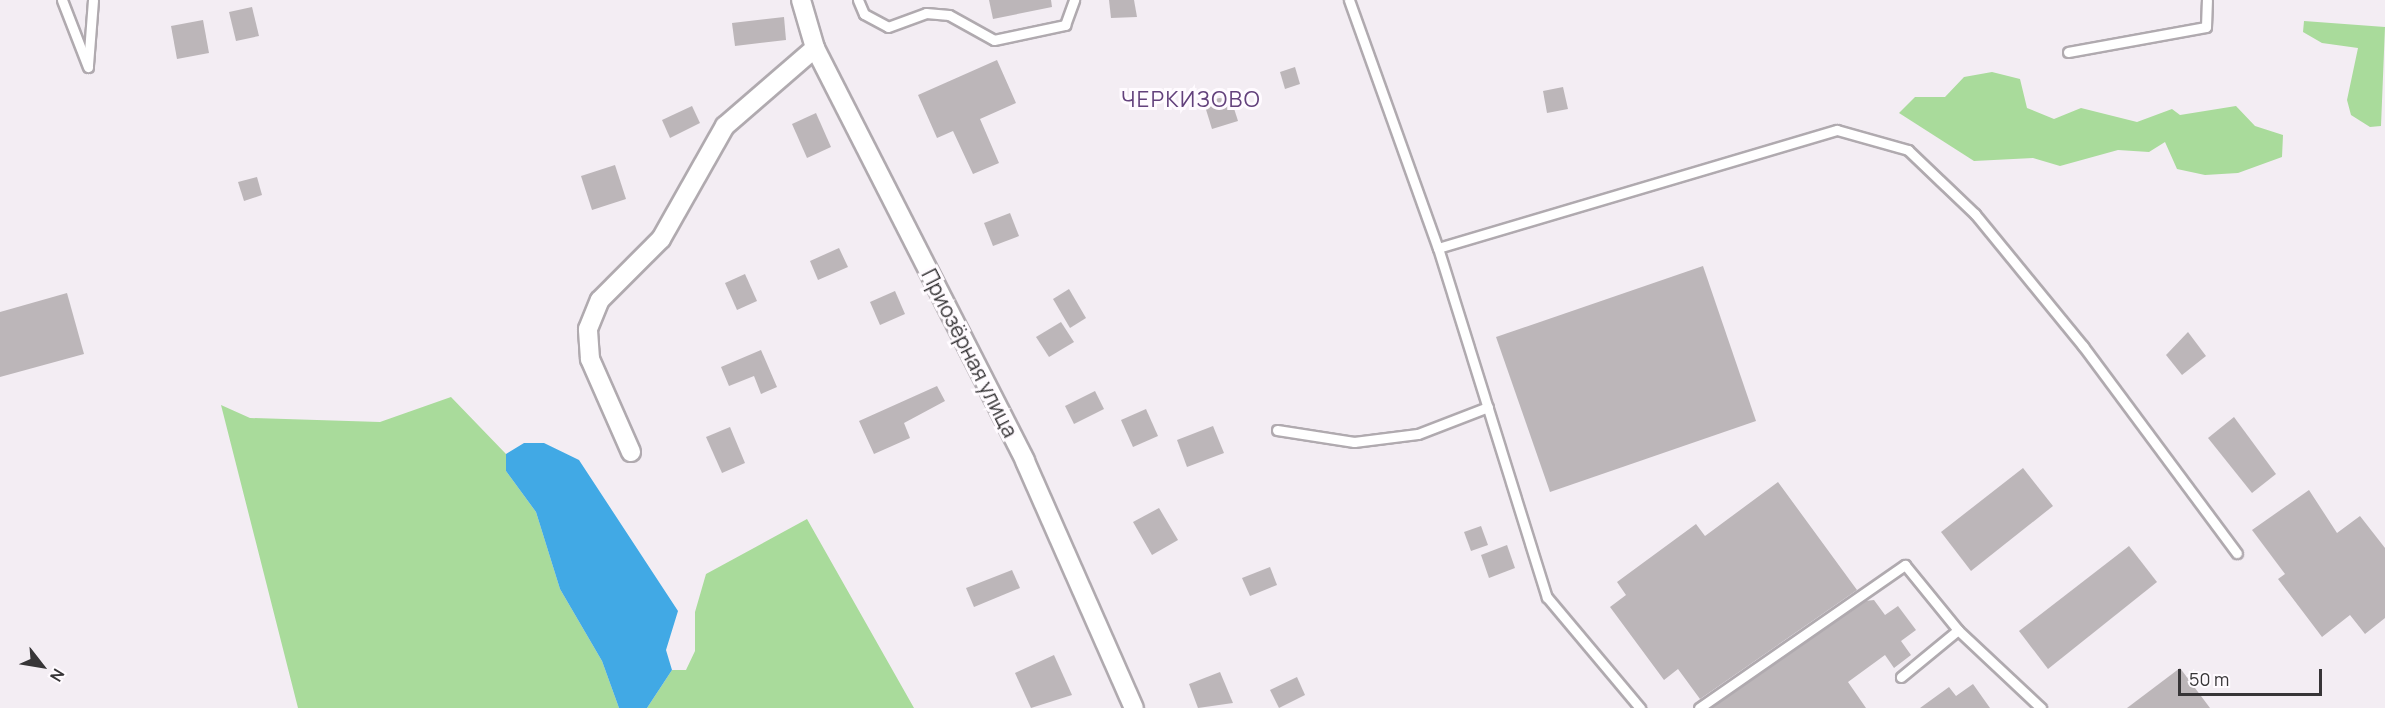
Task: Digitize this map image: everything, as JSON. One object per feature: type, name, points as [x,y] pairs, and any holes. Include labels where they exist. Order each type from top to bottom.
[{"type":"street","name":"Приозёрная улица","points":[[801,0],[815,48],[1025,461],[1134,708]]},
{"type":"street","points":[[631,452],[590,359],[588,329],[600,300],[661,239],[726,126],[815,48]]},
{"type":"lane","points":[[62,0],[88,67],[93,0]]},
{"type":"lane","points":[[858,0],[864,14],[888,27],[926,13],[949,15],[994,40],[1065,25],[1074,0]]},
{"type":"lane","points":[[1349,0],[1438,248],[1547,597],[1640,708]]},
{"type":"lane","points":[[2068,52],[2206,27],[2207,0]]},
{"type":"lane","points":[[1438,248],[1837,130],[1908,150],[1975,214],[2083,346],[2237,553]]},
{"type":"lane","points":[[1277,430],[1354,442],[1418,434],[1488,407]]},
{"type":"lane","points":[[1699,708],[1905,565],[1958,630],[2041,708]]},
{"type":"lane","points":[[1901,677],[1958,630]]},
{"type":"green space","points":[[2304,21],[2385,27],[2381,126],[2370,127],[2351,115],[2347,100],[2358,48],[2322,43],[2303,32]]},
{"type":"green space","points":[[1992,72],[2020,79],[2027,108],[2054,119],[2081,108],[2137,122],[2172,109],[2180,115],[2236,106],[2255,126],[2283,135],[2282,157],[2238,173],[2205,175],[2177,169],[2165,142],[2149,152],[2118,150],[2060,166],[2033,158],[1974,161],[1899,113],[1915,97],[1945,97],[1964,77]]},
{"type":"green space","points":[[451,397],[506,454],[506,471],[536,512],[560,589],[602,661],[619,708],[298,708],[221,405],[250,418],[380,422]]},
{"type":"green space","points":[[807,519],[914,708],[647,708],[672,670],[686,670],[695,651],[695,612],[706,574]]},
{"type":"water","points":[[524,443],[544,443],[579,460],[678,611],[666,650],[672,670],[647,708],[619,708],[602,661],[560,589],[536,512],[506,471],[506,454]]},
{"type":"building","points":[[989,0],[1051,0],[1052,7],[993,19]]},
{"type":"building","points":[[1109,0],[1134,0],[1137,17],[1111,18]]},
{"type":"building","points":[[252,7],[259,36],[236,41],[229,12]]},
{"type":"building","points":[[784,17],[786,40],[735,46],[732,23]]},
{"type":"building","points":[[203,20],[209,53],[177,59],[171,26]]},
{"type":"building","points":[[997,60],[1016,103],[980,119],[999,163],[973,174],[953,131],[937,138],[918,95]]},
{"type":"building","points":[[1295,67],[1300,84],[1285,89],[1280,72]]},
{"type":"building","points":[[1563,87],[1568,109],[1547,113],[1543,91]]},
{"type":"building","points":[[1219,98],[1231,99],[1238,121],[1212,129],[1204,103]]},
{"type":"building","points":[[692,106],[700,123],[670,138],[662,120]]},
{"type":"building","points":[[816,113],[831,147],[807,158],[792,124]]},
{"type":"building","points":[[615,165],[626,199],[592,210],[581,176]]},
{"type":"building","points":[[257,177],[262,195],[244,201],[238,182]]},
{"type":"building","points":[[1010,213],[1019,236],[993,246],[984,223]]},
{"type":"building","points":[[839,248],[848,267],[818,280],[810,261]]},
{"type":"building","points":[[1703,266],[1756,421],[1550,492],[1496,337]]},
{"type":"building","points":[[745,274],[757,301],[737,310],[725,283]]},
{"type":"building","points":[[1069,289],[1086,318],[1070,328],[1053,299]]},
{"type":"building","points":[[895,291],[905,314],[880,325],[870,302]]},
{"type":"building","points":[[67,293],[84,354],[0,377],[0,312]]},
{"type":"building","points":[[1061,322],[1074,342],[1049,357],[1036,337]]},
{"type":"building","points":[[2188,332],[2206,356],[2182,375],[2166,355]]},
{"type":"building","points":[[761,350],[777,387],[761,394],[754,376],[729,386],[721,367]]},
{"type":"building","points":[[937,386],[945,401],[904,423],[910,438],[874,454],[859,421]]},
{"type":"building","points":[[1095,391],[1104,409],[1074,424],[1065,406]]},
{"type":"building","points":[[1146,409],[1158,436],[1133,447],[1121,420]]},
{"type":"building","points":[[2234,417],[2276,474],[2252,493],[2208,438]]},
{"type":"building","points":[[1213,426],[1224,453],[1187,467],[1177,440]]},
{"type":"building","points":[[730,427],[745,463],[722,473],[706,437]]},
{"type":"building","points":[[2023,468],[2053,506],[1971,571],[1941,532]]},
{"type":"building","points":[[1778,482],[1857,590],[1700,699],[1678,669],[1664,680],[1610,607],[1626,595],[1617,582],[1696,524],[1705,536]]},
{"type":"building","points":[[2309,490],[2337,533],[2360,516],[2385,548],[2385,618],[2365,634],[2350,615],[2322,637],[2278,579],[2285,574],[2252,530]]},
{"type":"building","points":[[1159,508],[1178,540],[1152,555],[1133,522]]},
{"type":"building","points":[[1481,526],[1488,545],[1471,551],[1464,532]]},
{"type":"building","points":[[1507,545],[1515,568],[1489,578],[1481,555]]},
{"type":"building","points":[[2129,546],[2157,582],[2048,669],[2019,631]]},
{"type":"building","points":[[1270,567],[1277,585],[1250,596],[1242,578]]},
{"type":"building","points":[[1012,570],[1020,588],[974,607],[966,588]]},
{"type":"building","points":[[1874,600],[1885,615],[1898,606],[1916,630],[1901,641],[1911,655],[1894,668],[1885,655],[1848,682],[1866,708],[1711,708],[1865,601]]},
{"type":"building","points":[[1054,655],[1072,695],[1031,708],[1015,673]]},
{"type":"building","points":[[2180,668],[2210,708],[2127,708]]},
{"type":"building","points":[[1220,672],[1233,703],[1198,708],[1189,684]]},
{"type":"building","points":[[1297,677],[1305,695],[1279,708],[1270,690]]},
{"type":"building","points":[[1973,684],[1990,708],[1920,708],[1949,687],[1956,696]]},
{"type":"district","name":"ЧЕРКИЗОВО","points":[[1191,100]]}]
